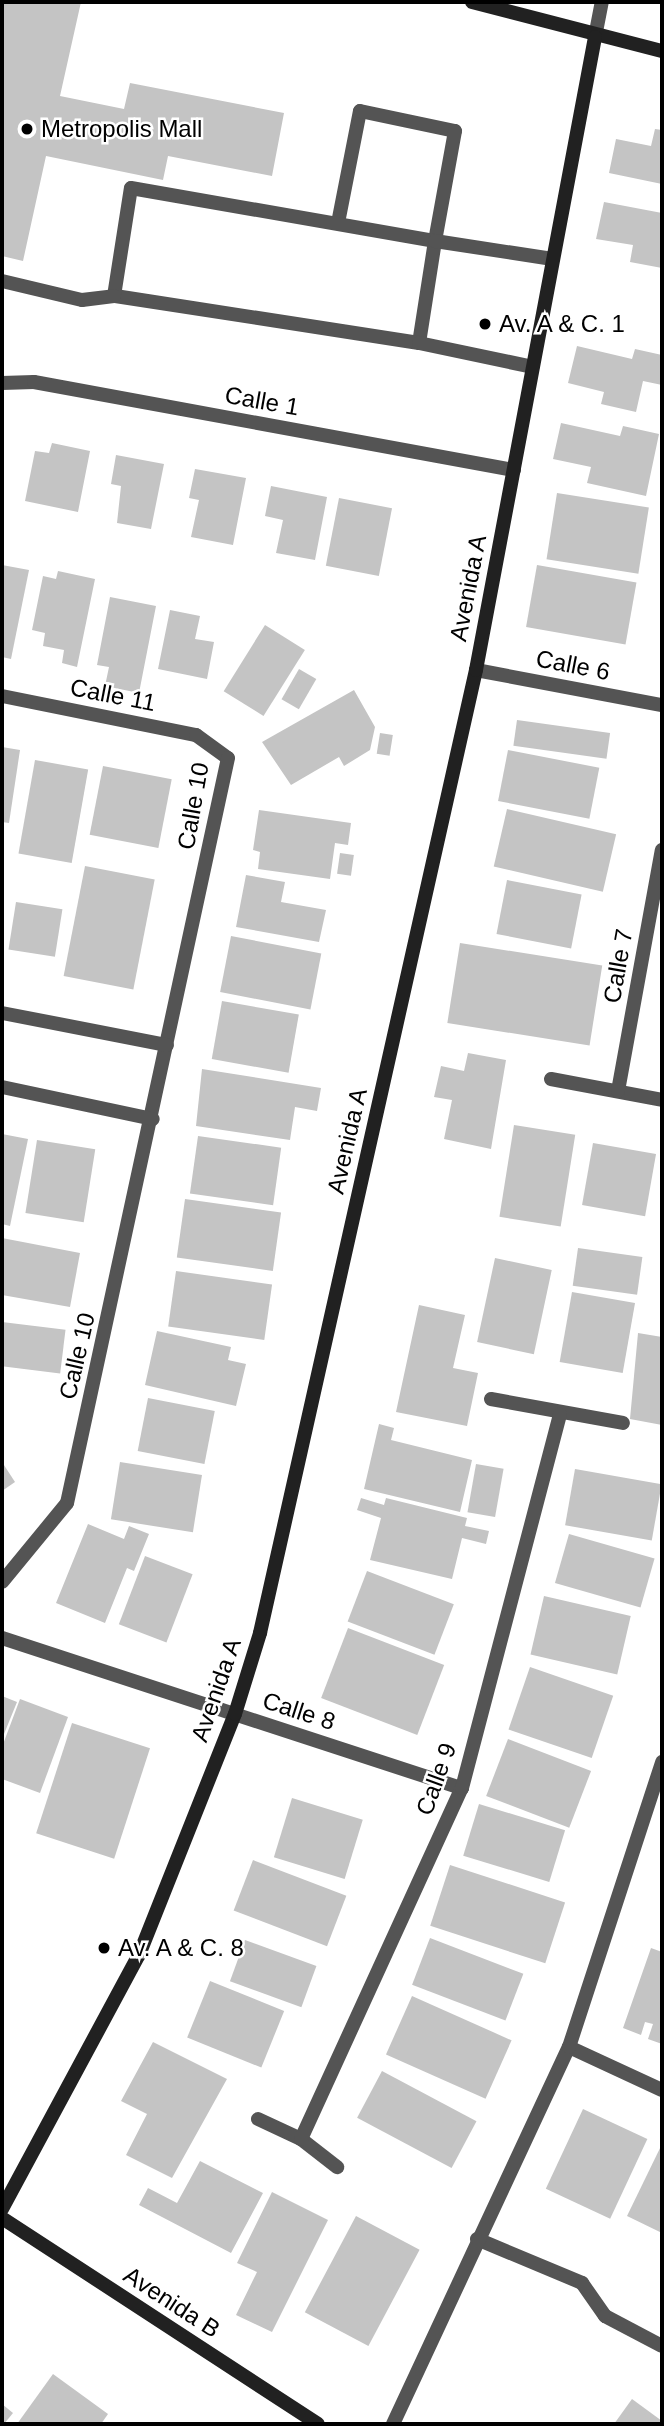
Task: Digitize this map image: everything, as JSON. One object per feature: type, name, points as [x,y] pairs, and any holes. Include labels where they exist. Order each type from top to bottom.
[{"type":"street","points":[[472,2],[595,37],[662,51]]},
{"type":"street","points":[[595,37],[602,2]]},
{"type":"street","name":"Avenida A","points":[[2,2210],[139,1955],[235,1714],[260,1633],[476,670],[595,37]]},
{"type":"street","points":[[338,223],[360,111],[455,131],[419,343]]},
{"type":"street","points":[[114,296],[131,188],[553,260]]},
{"type":"street","points":[[2,281],[82,300],[114,296],[419,343],[533,367]]},
{"type":"street","name":"Calle 1","points":[[2,383],[34,382],[514,470]]},
{"type":"street","name":"Calle 6","points":[[476,670],[662,705]]},
{"type":"street","name":"Calle 11","points":[[2,696],[196,735],[212,747]]},
{"type":"street","name":"Calle 10","points":[[2,1582],[67,1503],[153,1119],[228,758],[212,747]]},
{"type":"street","name":"Calle 7","points":[[618,1091],[662,850]]},
{"type":"street","points":[[2,1013],[167,1045]]},
{"type":"street","points":[[551,1079],[662,1100]]},
{"type":"street","points":[[2,1087],[153,1119]]},
{"type":"street","points":[[491,1399],[559,1415],[623,1423]]},
{"type":"street","name":"Calle 9","points":[[301,2140],[462,1788],[559,1415]]},
{"type":"street","name":"Calle 8","points":[[2,1638],[462,1788]]},
{"type":"street","points":[[393,2424],[477,2239],[569,2047],[662,1762]]},
{"type":"street","points":[[569,2047],[662,2090]]},
{"type":"street","points":[[258,2119],[301,2140],[337,2167]]},
{"type":"street","name":"Avenida B","points":[[2,2218],[318,2424]]},
{"type":"street","points":[[477,2239],[582,2283],[605,2316],[662,2346]]},
{"type":"building","points":[[2,2],[81,2],[60,96],[124,109],[130,83],[284,113],[272,176],[168,156],[163,180],[46,156],[23,261],[2,256]]},
{"type":"building","points":[[655,129],[662,130],[662,184],[609,173],[616,139],[651,146]]},
{"type":"building","points":[[604,202],[662,213],[662,268],[630,262],[633,245],[596,239]]},
{"type":"building","points":[[577,346],[632,359],[635,349],[662,355],[662,385],[643,381],[636,412],[601,404],[604,392],[568,383]]},
{"type":"building","points":[[561,423],[620,436],[623,426],[659,434],[646,496],[587,483],[591,467],[553,459]]},
{"type":"building","points":[[52,443],[90,451],[78,512],[25,501],[35,451],[49,453]]},
{"type":"building","points":[[116,455],[164,464],[151,529],[117,523],[121,486],[111,484]]},
{"type":"building","points":[[195,469],[246,478],[233,545],[191,537],[199,500],[189,498]]},
{"type":"building","points":[[271,486],[327,497],[315,560],[276,553],[283,520],[265,516]]},
{"type":"building","points":[[557,493],[649,508],[638,574],[547,559]]},
{"type":"building","points":[[339,498],[392,508],[379,576],[326,566]]},
{"type":"building","points":[[2,565],[29,570],[11,659],[2,657]]},
{"type":"building","points":[[537,565],[636,583],[626,645],[526,627]]},
{"type":"building","points":[[58,571],[95,579],[77,667],[62,663],[64,650],[43,646],[45,633],[32,630],[43,576],[56,579]]},
{"type":"building","points":[[110,597],[156,606],[139,693],[105,686],[109,667],[97,665]]},
{"type":"building","points":[[170,610],[200,616],[195,639],[214,642],[207,679],[158,669]]},
{"type":"building","points":[[265,625],[305,650],[264,716],[224,691]]},
{"type":"building","points":[[299,669],[316,679],[299,709],[282,699]]},
{"type":"building","points":[[354,690],[375,727],[370,750],[344,766],[339,757],[291,785],[262,742]]},
{"type":"building","points":[[517,720],[610,733],[606,759],[513,746]]},
{"type":"building","points":[[380,733],[393,735],[390,756],[377,754]]},
{"type":"building","points":[[2,747],[20,750],[9,823],[2,822]]},
{"type":"building","points":[[508,750],[599,768],[589,819],[498,801]]},
{"type":"building","points":[[35,760],[88,769],[72,863],[19,854]]},
{"type":"building","points":[[103,766],[172,779],[158,848],[90,835]]},
{"type":"building","points":[[507,809],[616,834],[603,892],[494,866]]},
{"type":"building","points":[[259,810],[351,823],[348,845],[335,843],[330,879],[258,869],[260,852],[253,850]]},
{"type":"building","points":[[340,853],[354,855],[351,876],[337,874]]},
{"type":"building","points":[[85,866],[155,880],[133,989],[64,976]]},
{"type":"building","points":[[246,875],[285,882],[281,902],[326,910],[319,942],[236,927]]},
{"type":"building","points":[[507,880],[582,895],[571,948],[497,934]]},
{"type":"building","points":[[16,902],[62,909],[55,957],[8,949]]},
{"type":"building","points":[[231,936],[321,954],[310,1010],[220,992]]},
{"type":"building","points":[[460,943],[602,966],[590,1046],[447,1023]]},
{"type":"building","points":[[222,1001],[299,1015],[289,1073],[212,1059]]},
{"type":"building","points":[[468,1053],[506,1060],[491,1149],[444,1139],[452,1100],[434,1097],[441,1066],[464,1071]]},
{"type":"building","points":[[202,1069],[321,1088],[317,1111],[295,1107],[290,1140],[196,1126]]},
{"type":"building","points":[[514,1125],[575,1135],[561,1227],[499,1217]]},
{"type":"building","points":[[2,1134],[28,1139],[10,1226],[2,1224]]},
{"type":"building","points":[[198,1136],[281,1148],[273,1205],[190,1193]]},
{"type":"building","points":[[37,1140],[95,1149],[84,1222],[25,1213]]},
{"type":"building","points":[[593,1143],[656,1154],[645,1216],[582,1205]]},
{"type":"building","points":[[185,1199],[281,1212],[273,1271],[177,1257]]},
{"type":"building","points":[[2,1238],[80,1253],[70,1307],[2,1295]]},
{"type":"building","points":[[578,1248],[642,1257],[637,1295],[573,1286]]},
{"type":"building","points":[[495,1258],[552,1270],[534,1354],[477,1342]]},
{"type":"building","points":[[176,1271],[272,1284],[264,1340],[168,1326]]},
{"type":"building","points":[[572,1292],[635,1303],[623,1373],[560,1362]]},
{"type":"building","points":[[419,1305],[465,1315],[453,1368],[478,1373],[467,1426],[396,1412]]},
{"type":"building","points":[[2,1322],[66,1330],[60,1373],[2,1366]]},
{"type":"building","points":[[157,1331],[231,1347],[228,1360],[246,1364],[236,1406],[145,1385]]},
{"type":"building","points":[[638,1333],[662,1337],[662,1425],[630,1419]]},
{"type":"building","points":[[148,1398],[215,1411],[204,1464],[138,1451]]},
{"type":"building","points":[[379,1424],[394,1428],[391,1440],[472,1460],[460,1512],[364,1489]]},
{"type":"building","points":[[2,1462],[15,1482],[2,1491]]},
{"type":"building","points":[[120,1462],[202,1475],[193,1532],[111,1519]]},
{"type":"building","points":[[476,1464],[504,1469],[495,1517],[467,1512]]},
{"type":"building","points":[[575,1469],[662,1484],[652,1540],[565,1525]]},
{"type":"building","points":[[361,1498],[384,1505],[386,1498],[467,1518],[465,1526],[489,1531],[486,1544],[462,1538],[452,1579],[370,1560],[381,1518],[357,1510]]},
{"type":"building","points":[[88,1524],[124,1539],[129,1526],[149,1534],[134,1571],[127,1568],[105,1623],[56,1603]]},
{"type":"building","points":[[569,1534],[655,1559],[640,1608],[555,1583]]},
{"type":"building","points":[[145,1556],[193,1574],[166,1642],[119,1624]]},
{"type":"building","points":[[367,1571],[454,1604],[434,1655],[348,1621]]},
{"type":"building","points":[[544,1596],[631,1616],[617,1674],[531,1654]]},
{"type":"building","points":[[348,1628],[444,1665],[417,1735],[321,1698]]},
{"type":"building","points":[[530,1667],[613,1696],[592,1758],[509,1729]]},
{"type":"building","points":[[2,1696],[17,1702],[2,1739]]},
{"type":"building","points":[[20,1699],[68,1717],[40,1793],[2,1779],[2,1747]]},
{"type":"building","points":[[72,1723],[150,1748],[114,1859],[36,1833]]},
{"type":"building","points":[[508,1739],[591,1771],[569,1828],[486,1796]]},
{"type":"building","points":[[292,1798],[363,1820],[345,1879],[274,1857]]},
{"type":"building","points":[[479,1804],[565,1830],[549,1882],[463,1856]]},
{"type":"building","points":[[253,1860],[346,1896],[327,1946],[234,1910]]},
{"type":"building","points":[[450,1865],[565,1902],[545,1963],[430,1926]]},
{"type":"building","points":[[430,1938],[523,1974],[505,2021],[412,1985]]},
{"type":"building","points":[[245,1940],[316,1966],[301,2007],[230,1981]]},
{"type":"building","points":[[651,1948],[662,1952],[662,2044],[648,2039],[653,2024],[645,2022],[641,2035],[623,2028]]},
{"type":"building","points":[[210,1981],[284,2011],[261,2068],[187,2038]]},
{"type":"building","points":[[412,1996],[512,2040],[486,2099],[386,2054]]},
{"type":"building","points":[[153,2042],[227,2079],[172,2178],[126,2155],[147,2114],[121,2101]]},
{"type":"building","points":[[382,2071],[476,2121],[452,2168],[357,2118]]},
{"type":"building","points":[[583,2109],[647,2139],[610,2219],[546,2189]]},
{"type":"building","points":[[662,2144],[662,2233],[627,2216]]},
{"type":"building","points":[[200,2161],[263,2193],[231,2253],[139,2205],[148,2188],[177,2203]]},
{"type":"building","points":[[272,2192],[328,2220],[272,2332],[236,2315],[257,2272],[237,2263]]},
{"type":"building","points":[[356,2216],[420,2250],[368,2346],[305,2312]]},
{"type":"building","points":[[53,2374],[108,2414],[101,2424],[17,2424]]},
{"type":"building","points":[[632,2399],[662,2421],[662,2424],[614,2424]]},
{"type":"building","points":[[2,2404],[13,2413],[4,2424],[2,2424]]},
{"type":"place","name":"Metropolis Mall","points":[[27,129]]},
{"type":"place","name":"Av. A & C. 1","points":[[485,324]]},
{"type":"place","name":"Av. A & C. 8","points":[[104,1948]]}]
